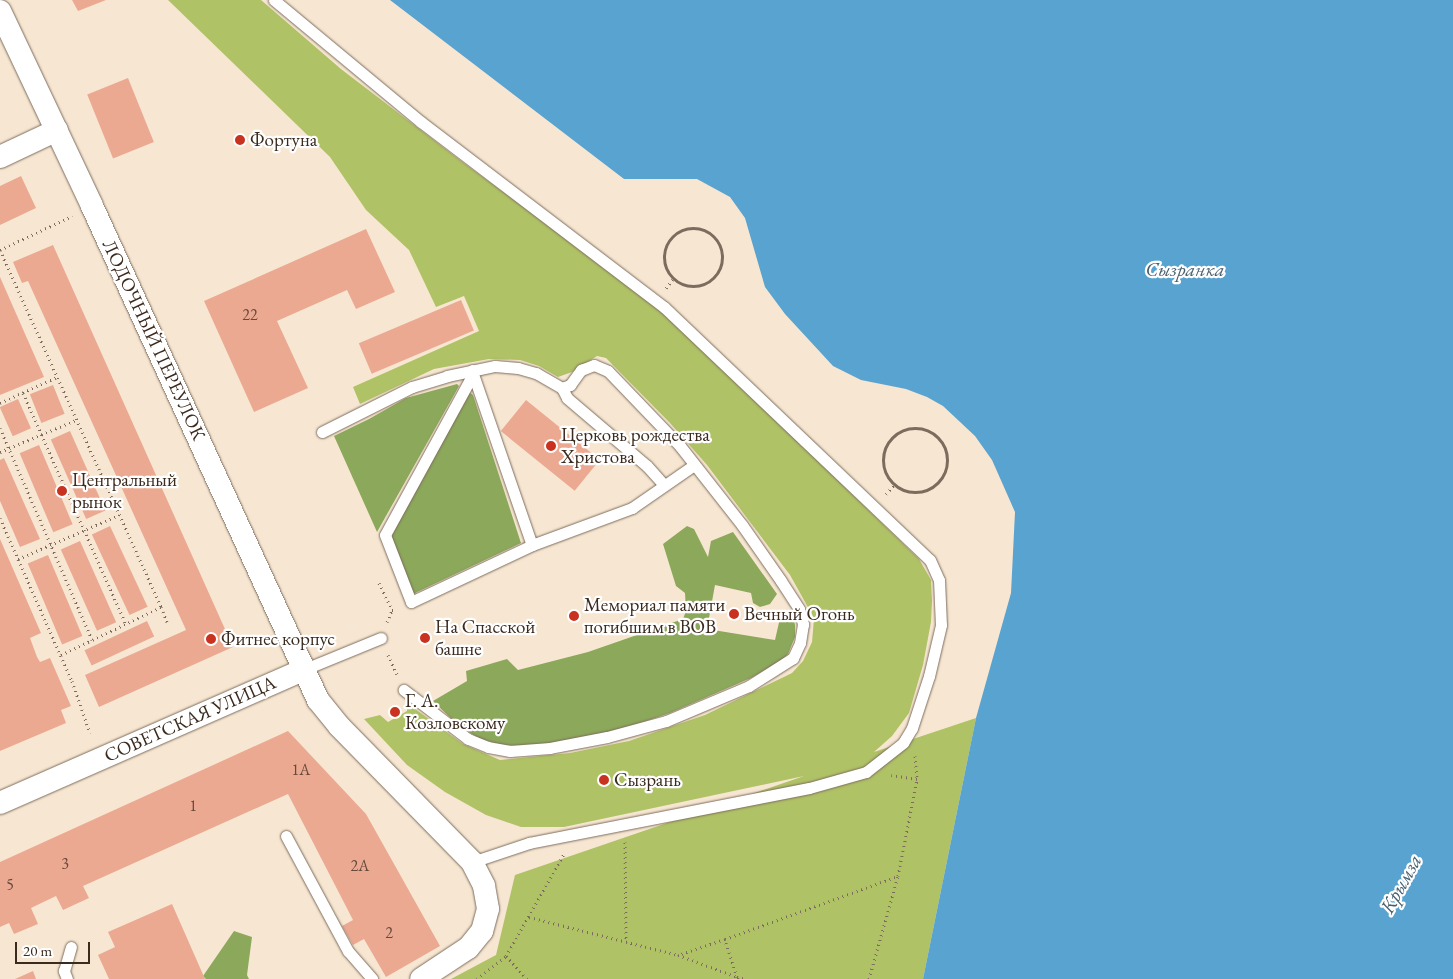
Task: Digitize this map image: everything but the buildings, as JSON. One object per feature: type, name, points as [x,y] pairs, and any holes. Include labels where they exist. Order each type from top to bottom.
[{"type":"street","name":"ЛОДОЧНЫЙ ПЕРЕУЛОК","points":[[0,11],[57,130],[318,700],[339,726],[472,862],[484,886],[488,909],[482,931],[468,948],[421,979]]},
{"type":"street","points":[[0,157],[57,130]]},
{"type":"street","name":"СОВЕТСКАЯ УЛИЦА","points":[[0,803],[305,669]]},
{"type":"lane","points":[[274,0],[421,122],[664,307],[930,560],[939,580],[942,603],[941,625],[912,728],[903,744],[866,772],[809,788],[529,843],[472,862]]},
{"type":"lane","points":[[404,690],[468,739],[488,747],[522,751],[550,748],[607,737],[666,720],[749,686],[794,658],[800,643],[803,624],[800,609],[742,525],[680,446],[608,371],[594,365],[582,370],[570,385],[562,388]]},
{"type":"lane","points":[[322,432],[412,387],[495,366],[518,368],[536,373],[562,388],[567,398],[647,466],[664,486]]},
{"type":"lane","points":[[473,372],[384,538],[411,602],[532,545],[632,508],[694,464]]},
{"type":"lane","points":[[473,372],[532,545]]},
{"type":"lane","name":"СОВЕТСКАЯ УЛИЦА","points":[[305,669],[381,638]]},
{"type":"lane","points":[[286,836],[348,951],[372,979]]},
{"type":"lane","points":[[67,979],[64,971],[71,947]]},
{"type":"path","points":[[92,206],[0,250],[167,622]]},
{"type":"path","points":[[688,228],[707,232],[714,238],[722,255],[721,265],[710,281],[691,286],[674,279],[664,263],[666,244],[672,236],[688,228]]},
{"type":"path","points":[[0,403],[57,377]]},
{"type":"path","points":[[23,393],[126,624]]},
{"type":"path","points":[[0,452],[76,420]]},
{"type":"path","points":[[0,428],[92,640]]},
{"type":"path","points":[[909,429],[920,429],[938,438],[944,448],[947,458],[946,469],[934,486],[915,493],[896,486],[888,478],[884,469],[884,454],[891,439],[899,432],[909,429]]},
{"type":"path","points":[[18,559],[119,514]]},
{"type":"path","points":[[0,518],[61,655],[90,733]]},
{"type":"path","points":[[61,655],[161,607]]},
{"type":"path","points":[[381,638],[404,690]]},
{"type":"path","points":[[866,772],[917,779],[898,876],[869,979]]},
{"type":"path","points":[[625,824],[626,942]]},
{"type":"path","points":[[477,979],[506,956],[575,834]]},
{"type":"path","points":[[678,955],[898,876]]},
{"type":"path","points":[[529,917],[678,955],[738,978],[746,979]]},
{"type":"path","points":[[725,939],[738,978]]},
{"type":"path","points":[[506,956],[527,979]]},
{"type":"path","points":[[521,979],[523,974]]},
{"type":"green space","points":[[168,0],[261,0],[341,69],[461,161],[658,306],[919,559],[931,580],[932,601],[931,622],[923,665],[909,713],[892,736],[874,752],[976,718],[923,979],[451,979],[496,955],[515,875],[804,776],[564,827],[521,827],[486,815],[445,792],[407,765],[364,719],[380,715],[388,722],[407,711],[407,703],[463,744],[500,760],[570,753],[629,741],[705,715],[792,673],[803,661],[812,642],[814,618],[790,575],[707,465],[670,423],[606,358],[597,356],[572,372],[558,377],[539,366],[520,360],[489,359],[434,369],[360,404],[353,387],[479,331],[464,296],[436,307],[409,250],[366,210],[330,157]]},
{"type":"green space","points":[[457,384],[459,386],[377,532],[334,436],[406,398]]},
{"type":"green space","points":[[469,392],[473,395],[521,543],[413,594],[389,537]]},
{"type":"green space","points":[[687,526],[694,529],[708,557],[711,541],[733,532],[777,594],[770,604],[760,607],[753,603],[751,593],[715,585],[707,629],[775,640],[780,618],[789,615],[793,617],[795,637],[788,654],[781,661],[751,678],[670,713],[614,732],[533,746],[503,745],[480,739],[458,725],[433,701],[467,681],[466,671],[507,659],[518,670],[588,652],[683,619],[686,611],[685,593],[676,586],[663,544]]},
{"type":"green space","points":[[234,931],[252,937],[247,975],[249,979],[206,979],[203,976]]},
{"type":"water","name":"Сызранка","points":[[390,0],[1453,0],[1453,979],[923,979],[976,718],[1011,593],[1015,512],[992,460],[975,436],[943,406],[906,389],[861,380],[833,366],[785,314],[765,287],[745,218],[730,197],[697,179],[624,179]]},
{"type":"place","name":"Фортуна","points":[[240,140]]},
{"type":"place","name":"Церковь рождества Христова","points":[[551,446]]},
{"type":"place","name":"Центральный рынок","points":[[62,491]]},
{"type":"place","name":"Вечный Огонь","points":[[734,614]]},
{"type":"place","name":"Мемориал памяти погибшим в ВОВ","points":[[574,616]]},
{"type":"place","name":"На Спасской башне","points":[[425,638]]},
{"type":"place","name":"Фитнес корпус","points":[[211,639]]},
{"type":"place","name":"Г. А. Козловскому","points":[[395,712]]},
{"type":"place","name":"Сызрань","points":[[604,780]]},
{"type":"water label","name":"Крымза","points":[[1401,884]]}]
